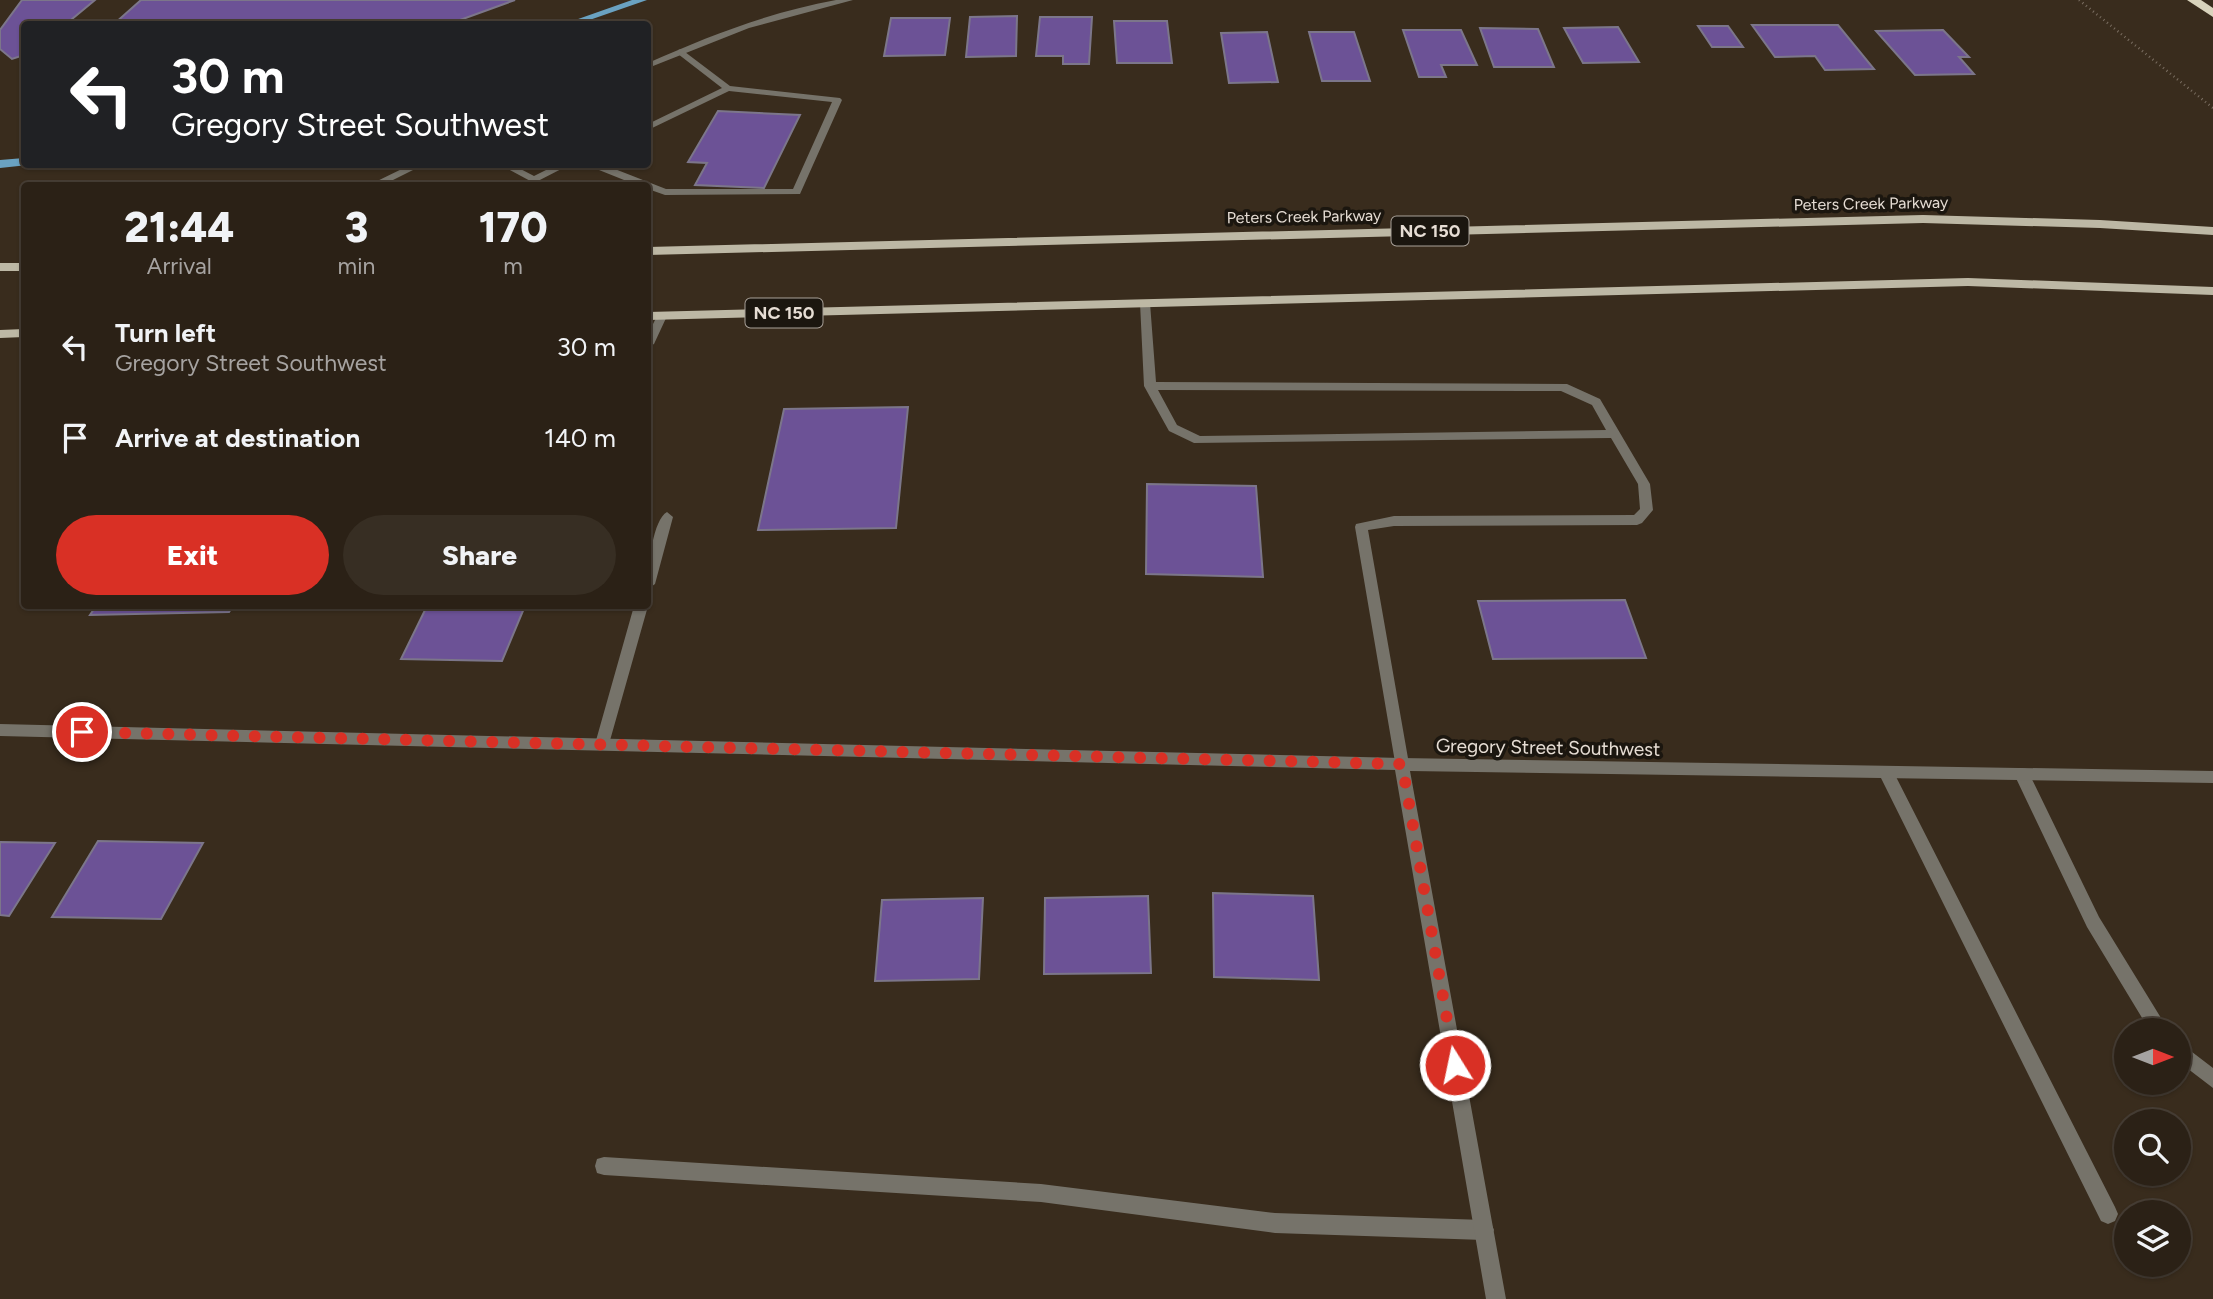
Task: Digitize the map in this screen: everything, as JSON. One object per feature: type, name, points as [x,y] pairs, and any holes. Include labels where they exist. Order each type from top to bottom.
[{"type":"highway","points":[[2193,0],[2213,13]]},
{"type":"main road","name":"Peters Creek Parkway","points":[[651,251],[1923,219],[2213,231]]},
{"type":"main road","points":[[0,267],[21,267]]},
{"type":"main road","name":"NC 150","points":[[655,316],[1968,282],[2213,291]]},
{"type":"main road","points":[[0,334],[21,333]]},
{"type":"street","points":[[651,65],[786,13],[849,0]]},
{"type":"street","points":[[651,187],[665,192],[797,192],[837,100],[729,88],[681,52]]},
{"type":"street","points":[[651,126],[729,88]]},
{"type":"street","points":[[380,182],[412,168]]},
{"type":"street","points":[[511,168],[534,180],[559,168]]},
{"type":"street","points":[[602,168],[639,182]]},
{"type":"street","points":[[1145,303],[1150,386],[1173,428],[1198,440],[1614,434]]},
{"type":"street","points":[[1150,386],[1563,387],[1596,402],[1644,484],[1647,510],[1637,520],[1394,521],[1360,527],[1496,1299]]},
{"type":"street","points":[[651,573],[667,517]]},
{"type":"street","points":[[602,744],[640,609]]},
{"type":"street","name":"Gregory Street Southwest","points":[[0,730],[1402,764],[2213,777]]},
{"type":"street","points":[[1886,772],[2108,1213]]},
{"type":"street","points":[[2022,774],[2092,922],[2152,1018]]},
{"type":"street","points":[[2191,1061],[2213,1079]]},
{"type":"street","points":[[604,1166],[1041,1193],[1275,1223],[1484,1230]]},
{"type":"path","points":[[2079,0],[2213,108]]},
{"type":"building","points":[[22,0],[95,0],[70,21],[21,21],[21,56],[12,59],[0,49],[0,30]]},
{"type":"building","points":[[141,0],[515,0],[457,21],[117,21]]},
{"type":"building","points":[[1017,16],[1016,56],[966,57],[970,17]]},
{"type":"building","points":[[1040,17],[1092,17],[1089,64],[1063,64],[1063,56],[1036,56]]},
{"type":"building","points":[[891,18],[950,18],[945,55],[884,56]]},
{"type":"building","points":[[1114,21],[1167,21],[1172,63],[1117,63]]},
{"type":"building","points":[[1752,25],[1838,25],[1874,69],[1825,70],[1815,56],[1775,57]]},
{"type":"building","points":[[1698,26],[1728,26],[1743,47],[1712,47]]},
{"type":"building","points":[[1618,27],[1639,62],[1583,63],[1564,28]]},
{"type":"building","points":[[1480,28],[1538,29],[1554,67],[1494,67]]},
{"type":"building","points":[[1403,30],[1461,30],[1477,65],[1441,65],[1446,77],[1419,77]]},
{"type":"building","points":[[1943,30],[1969,57],[1959,57],[1974,74],[1915,75],[1876,31]]},
{"type":"building","points":[[1267,32],[1278,82],[1229,83],[1221,33]]},
{"type":"building","points":[[1309,32],[1354,32],[1370,81],[1322,81]]},
{"type":"building","points":[[718,111],[800,115],[764,188],[695,185],[707,163],[688,162]]},
{"type":"building","points":[[908,407],[896,528],[758,530],[784,409]]},
{"type":"building","points":[[1147,484],[1256,486],[1263,577],[1146,574]]},
{"type":"building","points":[[1625,600],[1646,658],[1493,659],[1478,601]]},
{"type":"building","points":[[94,609],[231,609],[229,612],[90,615]]},
{"type":"building","points":[[426,609],[524,609],[502,661],[401,659]]},
{"type":"building","points":[[98,841],[203,843],[161,919],[52,917]]},
{"type":"building","points":[[0,842],[55,843],[9,916],[0,915]]},
{"type":"building","points":[[1213,893],[1313,896],[1319,980],[1214,977]]},
{"type":"building","points":[[1148,896],[1151,973],[1044,974],[1045,898]]},
{"type":"building","points":[[983,898],[979,979],[875,981],[882,900]]},
{"type":"waterway","points":[[578,21],[642,0]]},
{"type":"waterway","points":[[0,164],[21,162]]},
{"type":"route","points":[[82,732],[1402,764],[1455,1065]]}]
